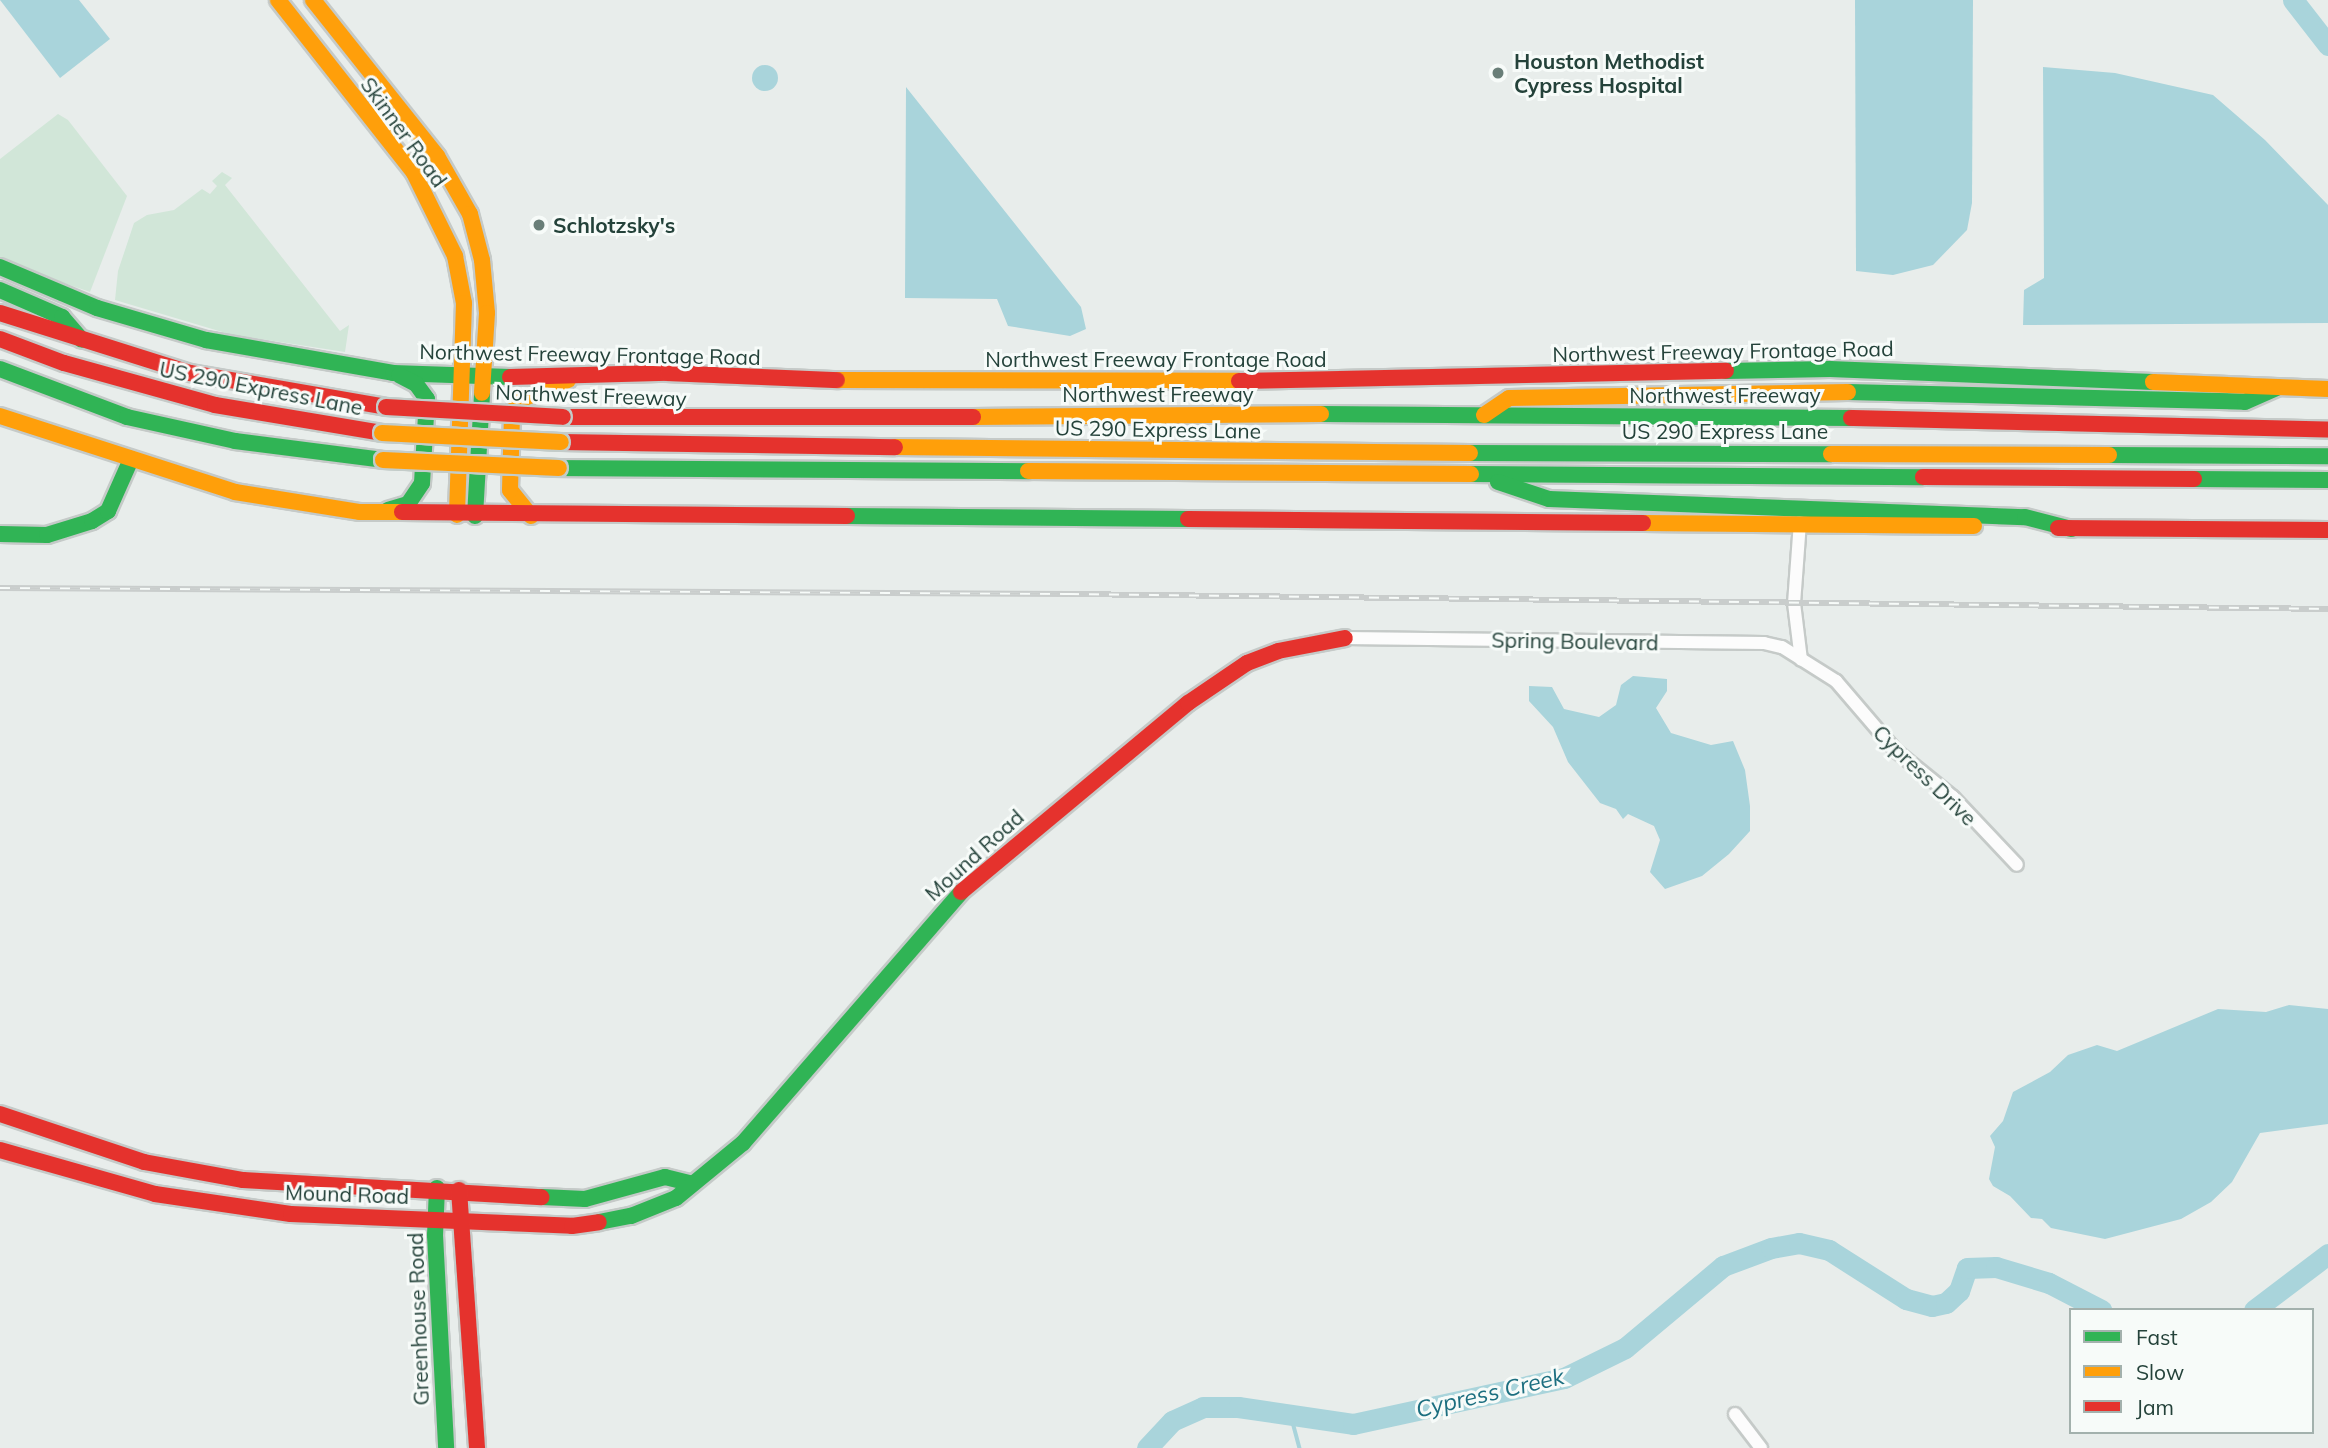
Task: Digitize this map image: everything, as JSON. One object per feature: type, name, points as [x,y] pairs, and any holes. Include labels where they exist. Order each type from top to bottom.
[{"type":"main road","name":"Skinner Road","points":[[313,0],[437,156],[470,214],[482,260],[485,377],[475,516]]},
{"type":"main road","name":"Skinner Road","points":[[284,2],[414,173],[455,256],[464,303],[457,515]]},
{"type":"main road","points":[[414,173],[437,156]]},
{"type":"main road","name":"Northwest Freeway Frontage Road","points":[[0,267],[97,308],[206,340],[393,373],[574,378],[668,373],[869,381],[1233,381],[1830,369],[2328,389]]},
{"type":"main road","points":[[0,290],[62,317],[84,343]]},
{"type":"main road","name":"Northwest Freeway","points":[[0,313],[84,343],[223,380],[386,407],[563,417],[779,420],[1139,414],[1962,418],[2328,430]]},
{"type":"main road","name":"US 290 Express Lane","points":[[0,339],[64,363],[215,405],[382,432],[561,442],[1297,452],[2328,456]]},
{"type":"main road","points":[[0,369],[127,417],[235,441],[383,460],[559,468],[2328,480]]},
{"type":"main road","points":[[382,513],[408,504],[422,483],[427,399],[416,384],[393,373]]},
{"type":"main road","points":[[531,516],[510,490],[512,412],[522,399],[574,378]]},
{"type":"main road","points":[[1484,415],[1510,398],[1593,394],[1870,392],[2245,402],[2278,387]]},
{"type":"main road","points":[[0,416],[235,492],[382,513],[475,516],[1800,522],[2328,530]]},
{"type":"main road","points":[[0,534],[47,535],[92,521],[108,510],[131,459]]},
{"type":"main road","points":[[1479,475],[1549,499],[2025,517],[2071,528]]},
{"type":"main road","name":"Mound Road","points":[[0,1150],[92,1179],[212,1206],[572,1226],[631,1216],[676,1198],[689,1183],[743,1143],[933,920],[999,856],[1188,703],[1247,663],[1278,651],[1345,638]]},
{"type":"main road","name":"Mound Road","points":[[0,1114],[144,1162],[243,1180],[437,1188],[585,1199],[665,1177],[689,1183]]},
{"type":"main road","name":"Greenhouse Road","points":[[437,1188],[436,1220],[446,1448]]},
{"type":"main road","points":[[459,1190],[477,1448]]},
{"type":"street","points":[[1800,522],[1794,603],[1801,660]]},
{"type":"street","name":"Spring Boulevard","points":[[1345,638],[1764,643],[1801,660]]},
{"type":"street","name":"Cypress Drive","points":[[1801,660],[1836,681],[1896,751],[1953,797],[2017,865]]},
{"type":"street","points":[[1735,1414],[1761,1448]]},
{"type":"green space","points":[[58,114],[68,120],[127,196],[90,292],[0,261],[0,159]]},
{"type":"green space","points":[[222,172],[232,178],[225,185],[340,331],[349,325],[345,352],[229,334],[115,300],[118,271],[134,223],[147,215],[174,210],[202,189],[210,194],[217,186],[212,181]]},
{"type":"water","points":[[0,0],[79,0],[110,39],[60,78]]},
{"type":"water","points":[[1855,0],[1973,0],[1972,203],[1967,230],[1933,265],[1893,275],[1856,271]]},
{"type":"water","points":[[765,65],[774,69],[778,78],[774,87],[765,91],[756,87],[752,78],[756,69]]},
{"type":"water","points":[[2043,67],[2115,73],[2213,95],[2265,140],[2328,205],[2328,323],[2023,325],[2024,290],[2044,278]]},
{"type":"water","points":[[906,87],[1081,307],[1086,329],[1070,336],[1008,326],[997,299],[905,298]]},
{"type":"water","points":[[1633,676],[1667,679],[1667,691],[1656,708],[1671,733],[1711,745],[1733,741],[1745,770],[1750,831],[1729,854],[1702,876],[1665,889],[1650,872],[1660,840],[1654,826],[1628,814],[1623,819],[1616,809],[1600,803],[1568,762],[1553,727],[1529,701],[1529,686],[1552,687],[1564,709],[1599,717],[1616,705],[1621,685]]},
{"type":"water","points":[[2289,1005],[2328,1009],[2328,1124],[2260,1133],[2232,1182],[2211,1202],[2181,1219],[2105,1239],[2051,1228],[2042,1219],[2031,1218],[2010,1196],[1993,1186],[1989,1179],[1995,1147],[1990,1136],[2003,1121],[2013,1092],[2050,1072],[2068,1055],[2097,1045],[2117,1051],[2218,1009],[2266,1012]]},
{"type":"waterway","name":"Cypress Creek","points":[[2293,0],[2328,45]]},
{"type":"waterway","name":"Cypress Creek","points":[[1147,1448],[1172,1421],[1203,1407],[1238,1407],[1353,1424],[1564,1378],[1625,1348],[1723,1266],[1771,1248],[1799,1243],[1829,1250],[1906,1299],[1932,1306],[1946,1303],[1959,1291],[1967,1268],[1996,1267],[2049,1283],[2097,1308]]},
{"type":"waterway","name":"Cypress Creek","points":[[2257,1308],[2328,1254]]},
{"type":"waterway","points":[[1291,1415],[1300,1448]]},
{"type":"railway","points":[[0,588],[1069,594],[2328,609]]},
{"type":"traffic: fast","points":[[0,267],[97,308],[206,340],[393,373],[510,377]]},
{"type":"traffic: fast","points":[[0,290],[62,317],[82,340]]},
{"type":"traffic: fast","points":[[0,369],[127,417],[235,441],[383,460]]},
{"type":"traffic: fast","points":[[1726,371],[1830,369],[2153,382]]},
{"type":"traffic: fast","points":[[388,510],[408,504],[422,483],[427,399],[416,384],[399,375]]},
{"type":"traffic: fast","points":[[1848,392],[2245,402],[2278,387]]},
{"type":"traffic: fast","points":[[475,516],[482,393]]},
{"type":"traffic: fast","points":[[1321,414],[1851,418]]},
{"type":"traffic: fast","points":[[1470,453],[1831,454]]},
{"type":"traffic: fast","points":[[2109,455],[2328,456]]},
{"type":"traffic: fast","points":[[0,534],[47,535],[92,521],[108,511],[131,459]]},
{"type":"traffic: fast","points":[[559,468],[1028,471]]},
{"type":"traffic: fast","points":[[1471,474],[1923,477]]},
{"type":"traffic: fast","points":[[2194,479],[2328,480]]},
{"type":"traffic: fast","points":[[1498,482],[1549,499],[2025,517],[2071,529]]},
{"type":"traffic: fast","points":[[847,516],[1188,519]]},
{"type":"traffic: fast","points":[[599,1222],[631,1216],[676,1198],[743,1143],[961,892]]},
{"type":"traffic: fast","points":[[542,1197],[585,1199],[665,1177],[689,1183]]},
{"type":"traffic: fast","points":[[437,1188],[435,1235],[446,1448]]},
{"type":"traffic: slow","points":[[278,0],[414,173],[455,256],[464,303],[457,515]]},
{"type":"traffic: slow","points":[[313,0],[437,156],[470,214],[482,260],[487,313],[482,393]]},
{"type":"traffic: slow","points":[[531,516],[510,490],[512,412],[522,399],[568,380]]},
{"type":"traffic: slow","points":[[837,380],[1239,381]]},
{"type":"traffic: slow","points":[[2153,382],[2328,389]]},
{"type":"traffic: slow","points":[[1484,415],[1509,398],[1848,392]]},
{"type":"traffic: slow","points":[[973,417],[1321,414]]},
{"type":"traffic: slow","points":[[0,416],[235,492],[360,512],[402,512]]},
{"type":"traffic: slow","points":[[382,433],[561,442]]},
{"type":"traffic: slow","points":[[895,447],[1470,453]]},
{"type":"traffic: slow","points":[[1831,454],[2109,455]]},
{"type":"traffic: slow","points":[[383,460],[559,468]]},
{"type":"traffic: slow","points":[[1028,471],[1471,474]]},
{"type":"traffic: slow","points":[[1643,523],[1974,526]]},
{"type":"traffic: jam","points":[[0,313],[190,373],[386,407]]},
{"type":"traffic: jam","points":[[0,339],[64,363],[215,405],[382,433]]},
{"type":"traffic: jam","points":[[1239,381],[1726,371]]},
{"type":"traffic: jam","points":[[510,377],[668,373],[837,380]]},
{"type":"traffic: jam","points":[[386,407],[563,417]]},
{"type":"traffic: jam","points":[[563,417],[973,417]]},
{"type":"traffic: jam","points":[[1851,418],[2328,430]]},
{"type":"traffic: jam","points":[[561,442],[895,447]]},
{"type":"traffic: jam","points":[[1923,477],[2194,479]]},
{"type":"traffic: jam","points":[[402,512],[847,516]]},
{"type":"traffic: jam","points":[[1188,519],[1643,523]]},
{"type":"traffic: jam","points":[[2058,528],[2328,530]]},
{"type":"traffic: jam","points":[[961,892],[1188,703],[1247,663],[1278,651],[1345,638]]},
{"type":"traffic: jam","points":[[0,1114],[144,1162],[243,1180],[542,1197]]},
{"type":"traffic: jam","points":[[0,1150],[155,1194],[291,1214],[572,1226],[599,1222]]},
{"type":"traffic: jam","points":[[459,1190],[477,1448]]},
{"type":"place","name":"Houston Methodist Cypress Hospital","points":[[1498,73]]},
{"type":"place","name":"Schlotzsky's","points":[[539,225]]}]
